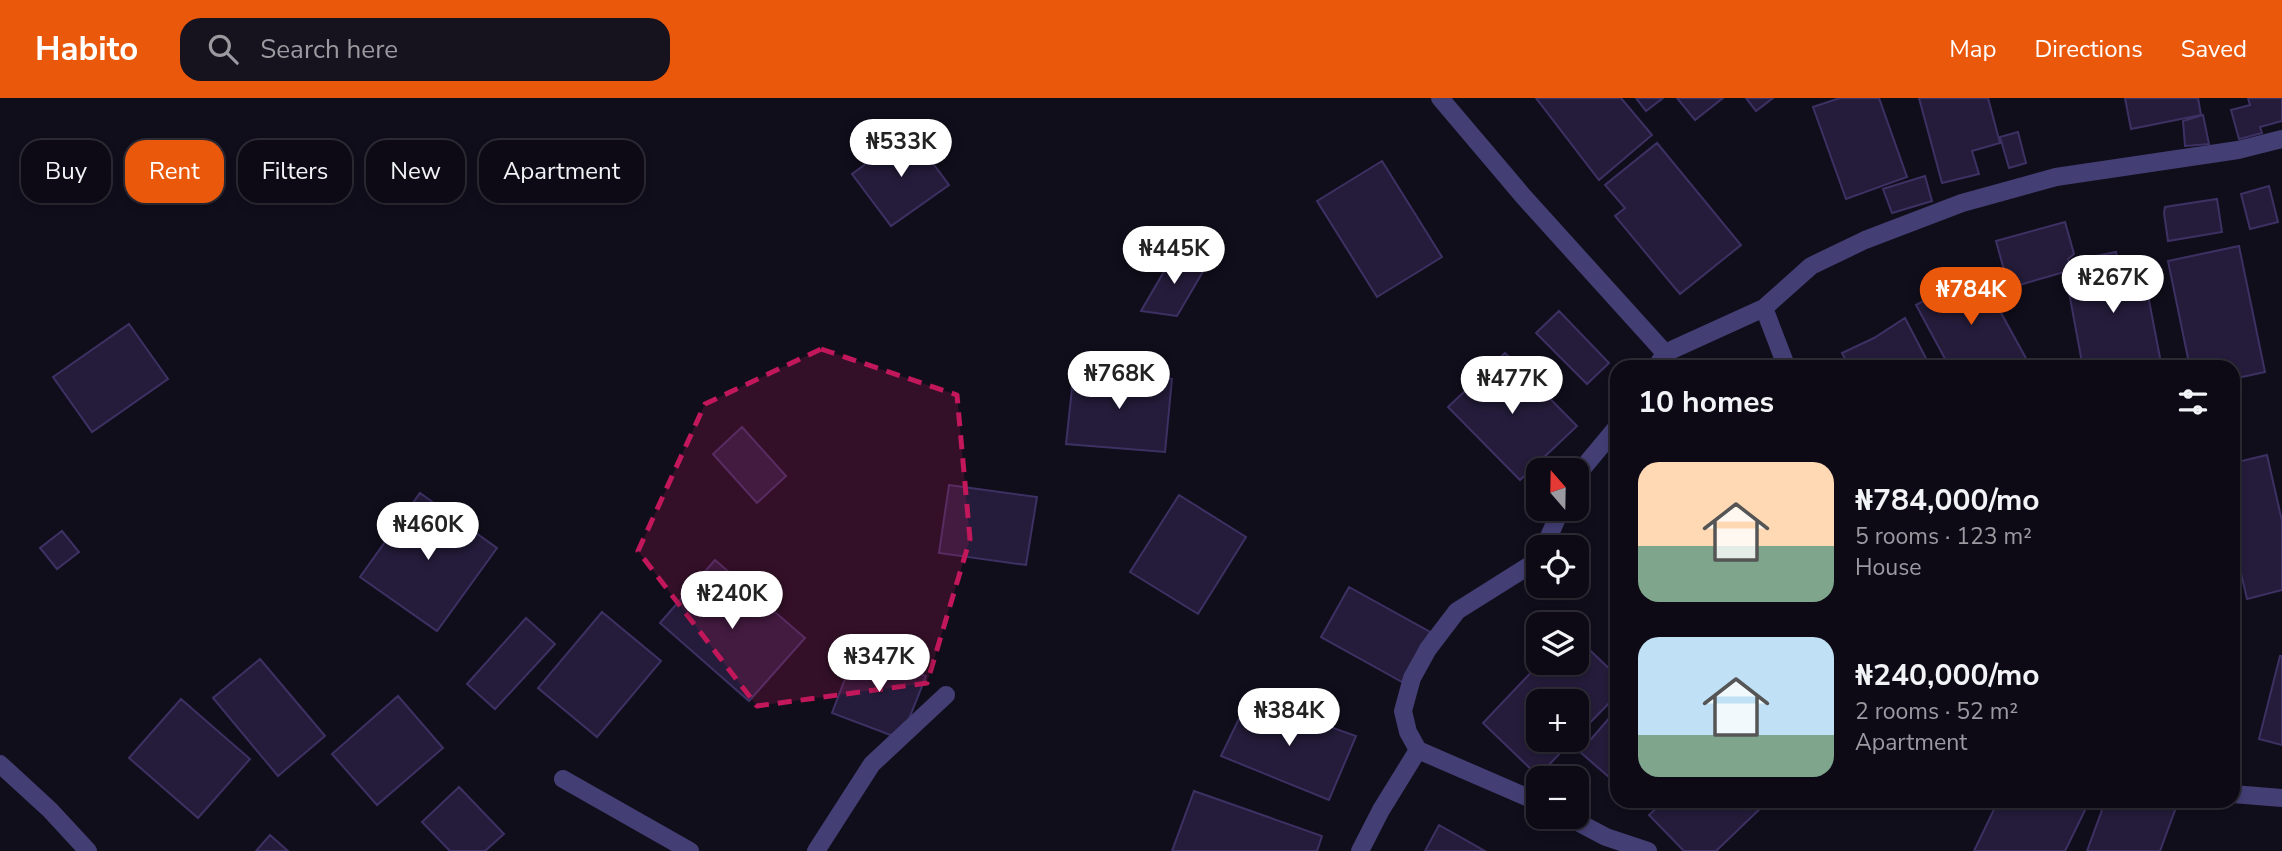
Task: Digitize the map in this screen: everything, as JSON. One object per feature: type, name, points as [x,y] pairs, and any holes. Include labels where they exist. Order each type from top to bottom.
[{"type":"street","points":[[1440,98],[1660,360],[1764,308],[1811,266],[1865,240],[1962,203],[2056,177],[2238,150],[2282,139]]},
{"type":"street","points":[[1764,308],[1784,360]]},
{"type":"street","points":[[1589,461],[1610,435]]},
{"type":"street","points":[[1526,568],[1457,611],[1428,649],[1412,678],[1403,710],[1408,732],[1418,750],[1526,797]]},
{"type":"street","points":[[816,851],[872,764],[947,695]]},
{"type":"street","points":[[1360,851],[1381,810],[1418,750]]},
{"type":"street","points":[[0,764],[50,810],[88,851]]},
{"type":"street","points":[[564,779],[690,851]]},
{"type":"street","points":[[2240,795],[2282,798]]},
{"type":"street","points":[[1589,828],[1606,837],[1648,851]]},
{"type":"highlighted area","points":[[821,349],[957,395],[970,539],[927,683],[757,706],[638,551],[705,404]]},
{"type":"building","points":[[1536,98],[1621,98],[1652,135],[1599,180]]},
{"type":"building","points":[[1636,98],[1663,98],[1646,111]]},
{"type":"building","points":[[1677,98],[1723,98],[1695,120]]},
{"type":"building","points":[[1746,98],[1773,98],[1756,111]]},
{"type":"building","points":[[1840,98],[1879,98],[1907,177],[1846,199],[1813,107]]},
{"type":"building","points":[[1919,98],[1988,98],[2000,143],[1972,151],[1979,174],[1942,183]]},
{"type":"building","points":[[2125,98],[2198,98],[2201,115],[2131,129]]},
{"type":"building","points":[[2248,98],[2282,98],[2282,121],[2260,127],[2262,133],[2239,139],[2231,110],[2250,105]]},
{"type":"building","points":[[2203,115],[2209,144],[2185,146],[2183,121]]},
{"type":"building","points":[[910,132],[949,185],[891,226],[852,174]]},
{"type":"building","points":[[2018,132],[2026,163],[2009,168],[2000,137]]},
{"type":"building","points":[[1657,143],[1741,245],[1680,294],[1615,216],[1625,208],[1605,185]]},
{"type":"building","points":[[1382,161],[1442,257],[1377,297],[1317,201]]},
{"type":"building","points":[[1925,176],[1932,201],[1892,213],[1883,189]]},
{"type":"building","points":[[2269,186],[2278,222],[2250,229],[2241,194]]},
{"type":"building","points":[[2217,199],[2222,232],[2168,241],[2165,207]]},
{"type":"building","points":[[2065,222],[2074,254],[2068,259],[2071,270],[2009,288],[1996,241]]},
{"type":"building","points":[[2239,246],[2265,372],[2240,377],[2240,360],[2188,360],[2168,261]]},
{"type":"building","points":[[1176,251],[1205,268],[1177,316],[1141,311]]},
{"type":"building","points":[[2116,252],[2119,268],[2142,264],[2160,360],[2082,360],[2066,276],[2089,271],[2086,258]]},
{"type":"building","points":[[1978,271],[2027,360],[1946,360],[1916,305]]},
{"type":"building","points":[[1559,311],[1609,363],[1587,384],[1536,333]]},
{"type":"building","points":[[1905,318],[1927,360],[1846,360],[1842,353],[1874,338]]},
{"type":"building","points":[[129,324],[168,379],[92,432],[53,377]]},
{"type":"building","points":[[1505,353],[1577,426],[1543,458],[1526,458],[1526,474],[1520,480],[1448,407]]},
{"type":"building","points":[[1074,370],[1172,379],[1165,452],[1066,444]]},
{"type":"building","points":[[742,427],[786,476],[757,503],[713,454]]},
{"type":"building","points":[[2267,455],[2282,521],[2282,590],[2247,599],[2240,568],[2240,461]]},
{"type":"building","points":[[949,485],[1037,497],[1026,565],[939,553]]},
{"type":"building","points":[[420,493],[497,548],[437,631],[360,577]]},
{"type":"building","points":[[1179,495],[1246,537],[1198,614],[1130,572]]},
{"type":"building","points":[[62,531],[79,552],[57,569],[40,548]]},
{"type":"building","points":[[715,560],[805,638],[749,701],[660,623]]},
{"type":"building","points":[[1349,587],[1430,632],[1402,682],[1321,637]]},
{"type":"building","points":[[602,612],[661,661],[597,737],[538,688]]},
{"type":"building","points":[[526,618],[555,644],[495,709],[467,684]]},
{"type":"building","points":[[1589,649],[1610,669],[1610,702],[1589,724],[1589,689],[1526,689],[1526,752],[1561,752],[1548,766],[1528,766],[1483,723],[1529,675],[1589,675]]},
{"type":"building","points":[[856,650],[926,676],[901,739],[832,713]]},
{"type":"building","points":[[2282,656],[2282,745],[2259,739]]},
{"type":"building","points":[[260,659],[325,736],[278,776],[213,698]]},
{"type":"building","points":[[398,696],[443,748],[377,805],[332,754]]},
{"type":"building","points":[[1249,698],[1356,736],[1329,800],[1221,756]]},
{"type":"building","points":[[181,699],[250,759],[198,818],[129,758]]},
{"type":"building","points":[[1610,717],[1610,778],[1580,752],[1589,752],[1589,742]]},
{"type":"building","points":[[459,787],[504,834],[485,851],[450,851],[422,822]]},
{"type":"building","points":[[1194,791],[1322,836],[1317,851],[1172,851]]},
{"type":"building","points":[[1657,808],[1761,808],[1716,851],[1684,851],[1649,815]]},
{"type":"building","points":[[1995,808],[2086,808],[2065,851],[1974,851]]},
{"type":"building","points":[[2103,808],[2176,808],[2160,851],[2087,851]]},
{"type":"building","points":[[1439,825],[1485,851],[1425,851]]},
{"type":"building","points":[[270,835],[288,851],[256,851]]}]
